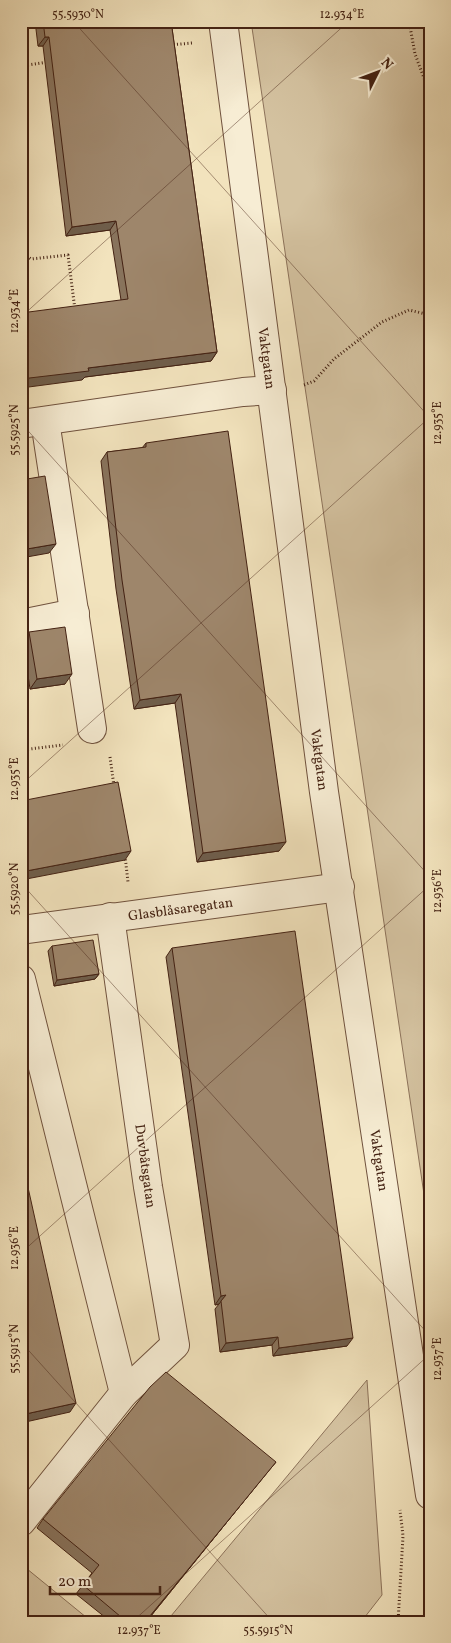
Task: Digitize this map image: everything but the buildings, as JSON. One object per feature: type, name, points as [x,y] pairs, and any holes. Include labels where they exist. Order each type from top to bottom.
[{"type":"street","name":"Vaktgatan","points":[[223,21],[324,792],[340,887],[430,1496]]},
{"type":"street","points":[[92,729],[75,613],[33,422],[243,392],[272,390]]},
{"type":"street","points":[[21,624],[75,613]]},
{"type":"street","name":"Glasblåsaregatan","points":[[21,930],[340,887]]},
{"type":"street","name":"Duvbåtsgatan","points":[[21,1522],[124,1393],[175,1344],[148,1187],[122,916]]},
{"type":"street","points":[[21,979],[124,1393]]},
{"type":"path","points":[[409,21],[414,54],[430,94]]},
{"type":"path","points":[[164,46],[192,42]]},
{"type":"path","points":[[21,66],[50,62]]},
{"type":"path","points":[[21,252],[31,259],[68,255],[76,311]]},
{"type":"path","points":[[272,390],[290,391],[314,381],[334,359],[382,322],[409,310],[430,315]]},
{"type":"path","points":[[21,750],[75,744],[92,729],[110,751],[115,789]]},
{"type":"path","points":[[122,916],[123,847]]},
{"type":"shaded area","points":[[251,21],[430,21],[430,1235]]},
{"type":"shaded area","points":[[367,1380],[382,1595],[361,1622],[166,1622]]},
{"type":"shaded area","points":[[21,1564],[92,1622],[21,1622]]}]
